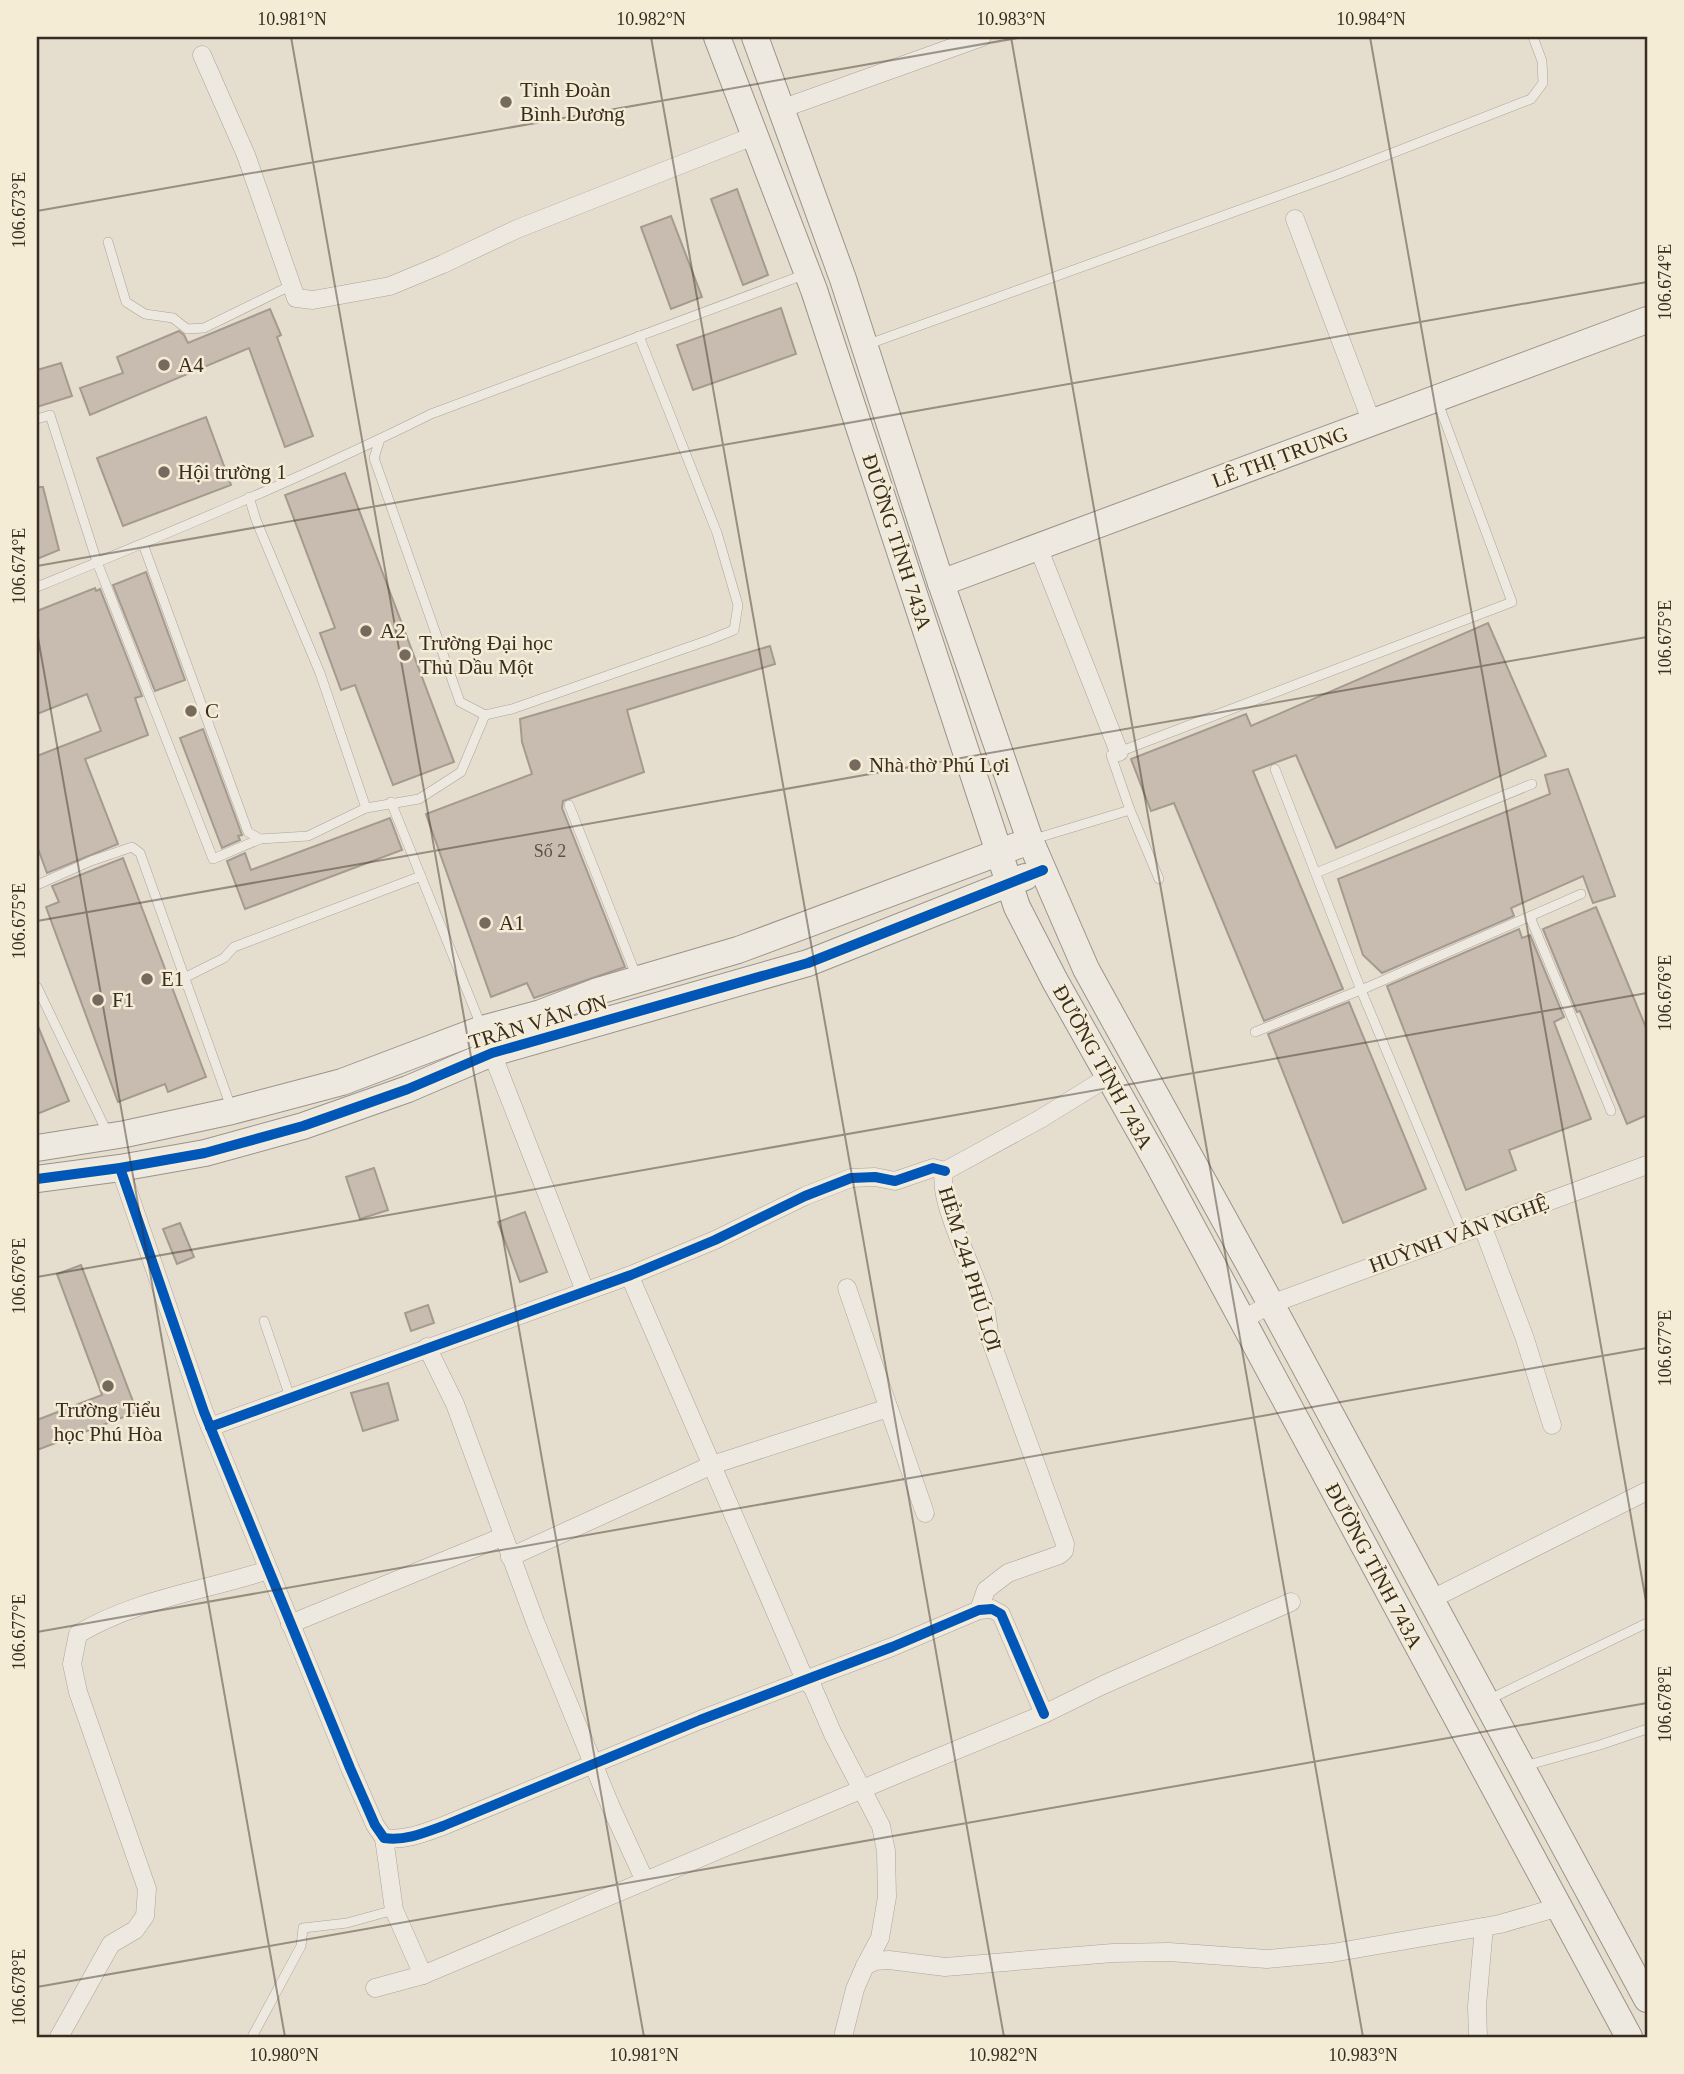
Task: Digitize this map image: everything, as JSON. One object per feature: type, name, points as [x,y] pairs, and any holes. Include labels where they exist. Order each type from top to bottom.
[{"type":"main road","name":"ĐƯỜNG TỈNH 743A","points":[[717,37],[807,273],[1017,906],[1055,981],[1242,1320],[1629,2037]]},
{"type":"main road","name":"ĐƯỜNG TỈNH 743A","points":[[755,37],[843,279],[941,583],[1030,840],[1086,969],[1271,1304],[1647,1999]]},
{"type":"main road","name":"LÊ THỊ TRUNG","points":[[941,583],[1647,320]]},
{"type":"main road","name":"TRẦN VĂN ƠN","points":[[37,1148],[109,1137],[232,1111],[342,1082],[482,1029],[541,1013],[598,991],[738,950],[999,854],[1030,840]]},
{"type":"main road","name":"TRẦN VĂN ƠN","points":[[37,1179],[205,1153],[303,1126],[408,1089],[492,1054],[808,962],[1043,870]]},
{"type":"street","points":[[781,108],[982,37]]},
{"type":"street","points":[[202,55],[246,155],[296,298],[313,300],[390,286],[517,229],[756,135]]},
{"type":"street","points":[[1295,219],[1372,423]]},
{"type":"street","points":[[1038,547],[1119,752]]},
{"type":"street","name":"LÊ THỊ TRUNG","points":[[914,594],[941,583]]},
{"type":"street","points":[[482,1029],[585,1291]]},
{"type":"street","name":"HẺM 244 PHÚ LỢI","points":[[979,1611],[986,1590],[1008,1573],[1059,1555],[1064,1551],[1065,1544],[990,1338],[985,1306],[946,1200],[942,1178],[945,1171],[1042,1118],[1108,1077]]},
{"type":"street","name":"HUỲNH VĂN NGHỆ","points":[[1242,1320],[1271,1304],[1647,1165]]},
{"type":"street","points":[[120,1168],[210,1427],[375,1825],[384,1838],[394,1910],[422,1975]]},
{"type":"street","points":[[210,1427],[631,1275],[851,1178],[876,1177],[895,1181],[933,1168],[945,1171]]},
{"type":"street","points":[[1482,1225],[1525,1339],[1552,1425]]},
{"type":"street","points":[[631,1275],[805,1680],[813,1688],[833,1734],[881,1826],[887,1851],[887,1897],[880,1938],[855,1989],[843,2037]]},
{"type":"street","points":[[848,1287],[925,1513]]},
{"type":"street","points":[[427,1348],[455,1404],[502,1537],[572,1713],[645,1881]]},
{"type":"street","points":[[510,1557],[712,1465],[888,1408]]},
{"type":"street","points":[[1430,1600],[1647,1491]]},
{"type":"street","points":[[290,1624],[502,1537]]},
{"type":"street","points":[[59,2037],[111,1944],[135,1930],[145,1916],[147,1889],[78,1692],[72,1664],[78,1634],[119,1612],[268,1570]]},
{"type":"street","points":[[375,1988],[422,1975],[1044,1714],[1291,1602]]},
{"type":"street","points":[[384,1838],[416,1836],[979,1611],[992,1609],[1001,1614],[1044,1714]]},
{"type":"street","points":[[865,1966],[875,1961],[889,1960],[945,1967],[1114,1953],[1169,1952],[1267,1959],[1332,1953],[1484,1927],[1559,1907]]},
{"type":"street","points":[[1478,2037],[1476,2006],[1484,1927]]},
{"type":"lane","points":[[864,345],[1336,175],[1531,99],[1543,83],[1542,61],[1533,37]]},
{"type":"lane","points":[[108,242],[126,302],[145,314],[173,318],[187,329],[204,328],[292,285]]},
{"type":"lane","points":[[37,587],[143,544],[380,439],[430,414],[807,273]]},
{"type":"lane","points":[[380,439],[374,458],[460,702],[485,715],[512,709],[734,630],[738,605],[717,533],[639,336]]},
{"type":"lane","points":[[1158,880],[1111,755],[1512,601],[1437,398]]},
{"type":"lane","points":[[37,419],[50,415],[97,562],[213,859],[260,839],[308,836],[366,808],[419,799],[461,772],[485,715]]},
{"type":"lane","points":[[249,497],[256,520],[320,673],[366,808]]},
{"type":"lane","points":[[143,544],[248,832],[260,839]]},
{"type":"lane","points":[[1275,769],[1361,990],[1463,1234]]},
{"type":"lane","points":[[1316,873],[1532,785]]},
{"type":"lane","points":[[391,802],[482,1029]]},
{"type":"lane","points":[[569,805],[638,980]]},
{"type":"lane","points":[[1030,840],[1130,810]]},
{"type":"lane","points":[[37,885],[91,861],[132,847],[140,853],[232,1111]]},
{"type":"lane","points":[[186,977],[225,958],[234,947],[421,876]]},
{"type":"lane","points":[[1255,1032],[1361,990],[1581,894]]},
{"type":"lane","points":[[1530,917],[1611,1111]]},
{"type":"lane","points":[[37,987],[109,1137]]},
{"type":"lane","points":[[264,1321],[290,1397]]},
{"type":"lane","points":[[1485,1702],[1647,1623]]},
{"type":"lane","points":[[1520,1768],[1647,1728]]},
{"type":"lane","points":[[252,2037],[301,1946],[303,1928],[347,1923],[394,1910]]},
{"type":"building","points":[[737,189],[768,275],[743,285],[711,199]]},
{"type":"building","points":[[671,216],[702,297],[671,309],[641,227]]},
{"type":"building","points":[[781,308],[796,354],[693,390],[677,345]]},
{"type":"building","name":"A4","points":[[270,309],[281,335],[277,337],[313,436],[285,447],[249,348],[90,415],[80,388],[123,373],[117,357],[179,331],[188,343]]},
{"type":"building","points":[[61,363],[72,396],[37,407],[37,370]]},
{"type":"building","name":"Hội trường 1","points":[[206,417],[231,485],[123,526],[97,458]]},
{"type":"building","name":"A2","points":[[345,473],[454,762],[393,785],[355,685],[341,690],[320,633],[335,628],[285,495]]},
{"type":"building","points":[[37,487],[43,487],[59,550],[37,559]]},
{"type":"building","points":[[146,572],[185,680],[155,691],[113,585]]},
{"type":"building","points":[[95,588],[96,591],[100,589],[142,696],[135,698],[148,735],[85,759],[118,844],[47,873],[37,846],[37,756],[101,731],[87,694],[37,714],[37,611]]},
{"type":"building","points":[[1488,623],[1546,756],[1336,848],[1296,755],[1253,771],[1343,989],[1264,1021],[1174,803],[1151,811],[1131,759],[1246,714],[1251,726]]},
{"type":"building","points":[[770,646],[775,664],[627,710],[644,772],[563,801],[562,808],[625,967],[534,998],[527,983],[491,997],[426,814],[532,774],[522,742],[520,719]]},
{"type":"building","points":[[203,729],[242,835],[238,836],[240,840],[222,848],[180,738]]},
{"type":"building","points":[[1568,769],[1615,896],[1593,903],[1583,876],[1511,908],[1514,916],[1382,973],[1363,955],[1338,879],[1550,794],[1545,775]]},
{"type":"building","points":[[390,818],[402,850],[245,909],[227,861],[245,853],[251,870]]},
{"type":"building","points":[[123,858],[206,1077],[168,1092],[165,1084],[118,1102],[46,907],[59,902],[52,886]]},
{"type":"building","points":[[1596,907],[1647,1030],[1647,1115],[1627,1124],[1543,929]]},
{"type":"building","points":[[1519,929],[1522,938],[1530,935],[1564,1017],[1554,1022],[1591,1119],[1509,1150],[1516,1170],[1466,1190],[1387,986]]},
{"type":"building","points":[[1349,1002],[1426,1189],[1343,1223],[1268,1034]]},
{"type":"building","points":[[37,1024],[69,1101],[37,1114]]},
{"type":"building","points":[[374,1168],[388,1210],[360,1219],[346,1177]]},
{"type":"building","points":[[525,1212],[547,1272],[520,1282],[498,1222]]},
{"type":"building","points":[[180,1223],[194,1257],[177,1264],[163,1229]]},
{"type":"building","points":[[81,1265],[137,1412],[37,1450],[37,1420],[102,1395],[57,1274]]},
{"type":"building","points":[[428,1305],[434,1323],[411,1331],[405,1313]]},
{"type":"building","points":[[388,1383],[398,1420],[363,1431],[351,1393]]},
{"type":"cycle path","points":[[37,1179],[205,1153],[303,1126],[408,1089],[492,1053],[808,963],[1043,870]]},
{"type":"cycle path","points":[[120,1168],[204,1412],[350,1768],[375,1825],[384,1838],[422,1834],[443,1826],[700,1720],[892,1647],[979,1610],[992,1609],[1001,1614],[1044,1714]]},
{"type":"cycle path","points":[[210,1427],[631,1275],[851,1178],[875,1177],[895,1181],[933,1168],[945,1171]]},
{"type":"place","name":"Tỉnh Đoàn Bình Dương","points":[[506,102]]},
{"type":"place","name":"A4","points":[[164,365]]},
{"type":"place","name":"Hội trường 1","points":[[164,472]]},
{"type":"place","name":"A2","points":[[366,631]]},
{"type":"place","name":"Trường Đại học Thủ Dầu Một","points":[[405,655]]},
{"type":"place","name":"C","points":[[191,711]]},
{"type":"place","name":"Nhà thờ Phú Lợi","points":[[855,765]]},
{"type":"place","name":"A1","points":[[485,923]]},
{"type":"place","name":"E1","points":[[147,979]]},
{"type":"place","name":"F1","points":[[98,1000]]},
{"type":"place","name":"Trường Tiểu học Phú Hòa","points":[[108,1386]]}]
